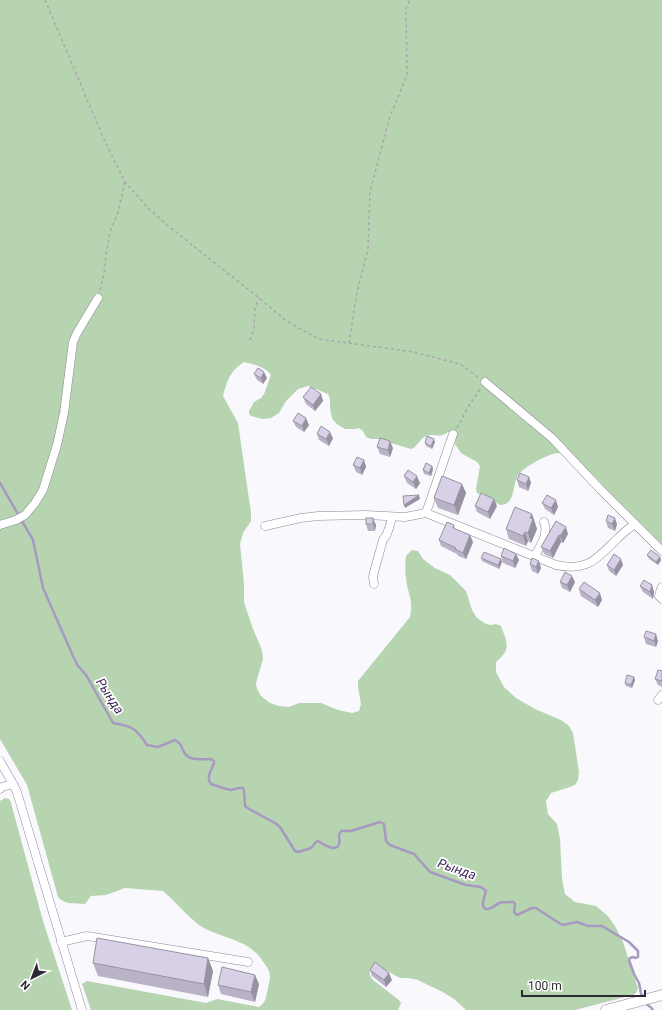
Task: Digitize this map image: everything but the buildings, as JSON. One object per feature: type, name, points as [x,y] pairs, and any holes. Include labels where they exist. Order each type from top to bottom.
[{"type":"main road","points":[[606,1010],[658,996]]},
{"type":"street","points":[[0,525],[16,520],[25,515],[43,490],[57,445],[64,414],[73,342],[98,298]]},
{"type":"street","points":[[485,382],[552,438],[662,551]]},
{"type":"street","points":[[426,513],[453,434]]},
{"type":"street","points":[[265,526],[318,516],[366,515],[405,517],[426,513],[556,565],[571,567],[588,564],[597,559],[619,536],[635,524]]},
{"type":"street","points":[[374,584],[374,572],[392,517]]},
{"type":"street","points":[[535,556],[546,532],[544,522]]},
{"type":"street","points":[[662,587],[659,596],[662,599]]},
{"type":"street","points":[[0,761],[17,792],[82,1010]]},
{"type":"street","points":[[0,789],[13,784]]},
{"type":"street","points":[[61,942],[87,936],[248,962]]},
{"type":"path","points":[[45,0],[103,137],[125,182],[149,209],[285,320],[319,339],[414,352],[460,364],[485,382],[468,407],[453,434]]},
{"type":"path","points":[[349,343],[357,292],[368,249],[370,192],[389,119],[407,75],[406,8],[410,0]]},
{"type":"path","points":[[98,298],[104,274],[110,232],[118,212],[125,182]]},
{"type":"path","points":[[250,340],[254,328],[256,308],[259,298]]},
{"type":"green space","points":[[0,0],[662,0],[662,545],[577,459],[568,455],[561,453],[555,454],[543,458],[526,468],[518,475],[516,479],[513,494],[509,502],[500,505],[477,493],[476,489],[480,466],[477,462],[461,453],[455,444],[455,433],[448,432],[440,436],[426,436],[411,449],[378,439],[371,439],[366,437],[363,431],[359,428],[345,429],[338,425],[333,420],[331,414],[330,399],[328,394],[308,386],[298,389],[286,401],[279,413],[271,418],[263,419],[251,416],[249,411],[254,402],[261,398],[264,394],[271,375],[262,368],[244,362],[232,373],[223,396],[238,423],[251,513],[251,521],[243,533],[240,544],[244,584],[244,602],[262,650],[263,659],[256,683],[257,689],[261,696],[270,703],[279,706],[289,707],[299,703],[321,703],[338,710],[352,713],[359,711],[361,704],[358,681],[410,617],[411,604],[406,578],[406,556],[412,550],[418,551],[423,559],[435,568],[450,575],[466,591],[472,610],[477,618],[486,624],[496,624],[501,626],[507,645],[504,653],[496,662],[496,672],[504,687],[516,698],[535,709],[561,720],[569,726],[573,733],[579,772],[578,780],[575,785],[551,793],[546,801],[548,814],[557,824],[560,839],[562,879],[565,894],[575,902],[596,906],[608,916],[615,926],[623,942],[638,988],[636,993],[633,995],[575,1010],[466,1010],[454,999],[418,980],[400,978],[378,966],[374,966],[370,971],[373,980],[399,1000],[401,1003],[398,1010],[91,1010],[82,984],[87,981],[206,1003],[217,999],[259,1007],[265,999],[270,975],[268,969],[258,955],[250,948],[199,925],[163,891],[125,888],[106,895],[91,896],[85,904],[70,903],[60,900],[27,785],[0,739]]},
{"type":"green space","points":[[5,798],[9,799],[11,803],[43,921],[72,1010],[0,1010],[0,801]]},
{"type":"waterway","name":"Рында","points":[[0,483],[33,540],[43,588],[73,656],[78,666],[86,675],[113,723],[125,725],[133,729],[140,735],[147,745],[158,747],[175,740],[180,744],[185,754],[191,758],[211,759],[214,761],[209,775],[211,784],[231,790],[243,788],[245,806],[280,827],[295,851],[298,852],[311,848],[318,841],[329,847],[338,847],[339,835],[341,831],[351,831],[380,822],[384,824],[386,841],[390,845],[414,854],[430,872],[466,885],[481,887],[486,891],[483,904],[485,909],[499,903],[513,902],[515,904],[514,912],[517,915],[532,908],[536,908],[563,925],[577,922],[588,926],[602,926],[629,942],[638,951],[638,957],[633,957],[629,960],[639,983],[642,998]]},
{"type":"waterway","name":"Рында","points":[[645,1002],[653,1010]]}]
